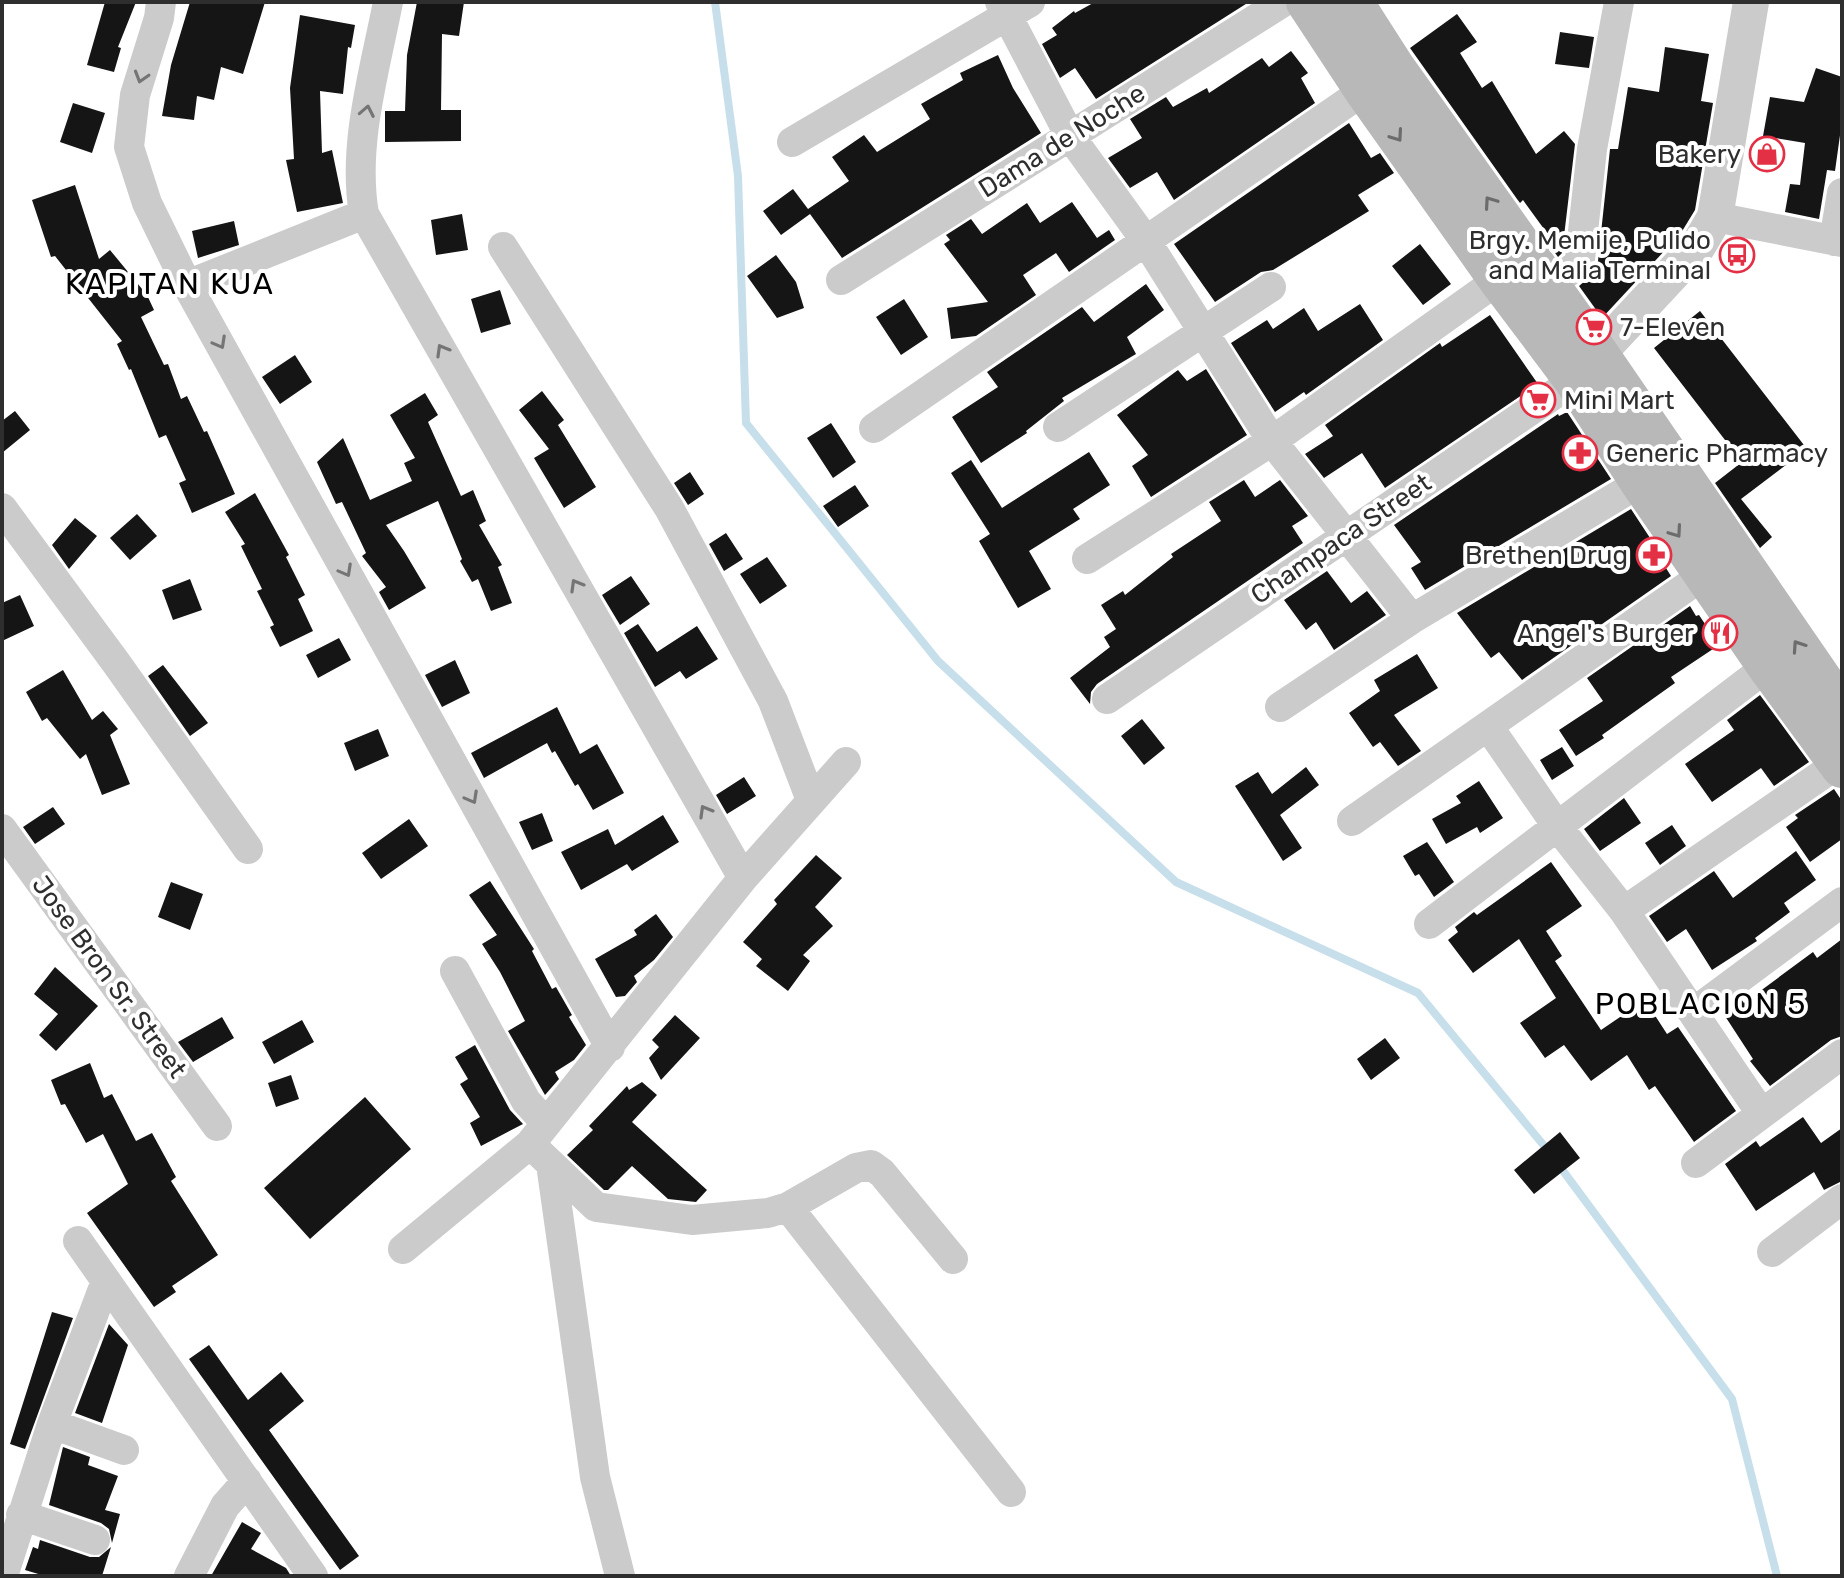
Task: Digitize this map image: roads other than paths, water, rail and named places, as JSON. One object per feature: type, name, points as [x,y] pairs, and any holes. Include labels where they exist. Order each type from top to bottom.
[{"type":"main road","points":[[1307,2],[1365,90],[1526,274]]},
{"type":"main road","points":[[1352,2],[1586,366],[1842,710]]},
{"type":"main road","points":[[1586,366],[1641,482],[1768,666],[1841,765]]},
{"type":"street","points":[[161,2],[135,95],[129,147],[147,203],[187,285],[610,1047]]},
{"type":"street","points":[[388,2],[363,136],[361,197],[364,214],[743,878]]},
{"type":"street","name":"Dama de Noche","points":[[841,280],[1283,2]]},
{"type":"street","points":[[1087,559],[1526,274],[1577,265],[1592,149],[1619,2]]},
{"type":"street","points":[[1586,366],[1698,246],[1715,217],[1751,2]]},
{"type":"street","points":[[792,142],[1012,6],[1070,136],[1146,241],[1272,441],[1412,619]]},
{"type":"street","points":[[874,428],[1365,90]]},
{"type":"street","points":[[1715,217],[1838,241],[1842,193]]},
{"type":"street","points":[[187,285],[364,214]]},
{"type":"street","points":[[503,247],[669,508],[773,701],[811,800]]},
{"type":"street","points":[[1058,427],[1271,287]]},
{"type":"street","name":"Champaca Street","points":[[1107,699],[1586,366]]},
{"type":"street","points":[[1280,707],[1412,619],[1641,482]]},
{"type":"street","points":[[2,508],[248,849]]},
{"type":"street","points":[[1352,821],[1705,574]]},
{"type":"street","points":[[1429,924],[1768,666]]},
{"type":"street","points":[[1488,726],[1557,826],[1624,911],[1761,1113]]},
{"type":"street","points":[[403,1249],[542,1143],[610,1047],[743,878],[846,762]]},
{"type":"street","points":[[1624,911],[1841,765]]},
{"type":"street","name":"Jose Bron Sr. Street","points":[[2,829],[217,1126]]},
{"type":"street","points":[[1694,1012],[1842,902]]},
{"type":"street","points":[[455,971],[526,1101],[542,1143],[595,1477],[620,1576]]},
{"type":"street","points":[[1696,1163],[1842,1054]]},
{"type":"street","points":[[542,1143],[596,1207],[692,1220],[768,1213],[788,1207],[856,1168],[871,1165],[882,1173],[953,1259]]},
{"type":"street","points":[[1772,1252],[1842,1199]]},
{"type":"street","points":[[788,1207],[1011,1492]]},
{"type":"street","points":[[78,1241],[309,1574]]},
{"type":"street","points":[[3,1576],[52,1424],[106,1281]]},
{"type":"street","points":[[52,1424],[124,1450]]},
{"type":"street","points":[[189,1576],[225,1506],[247,1481]]},
{"type":"street","points":[[21,1515],[95,1540]]},
{"type":"waterway","points":[[715,2],[738,176],[746,423],[938,661],[1176,882],[1418,993],[1550,1153]]},
{"type":"waterway","points":[[1558,1164],[1732,1399],[1777,1576]]},
{"type":"place","name":"Bakery","points":[[1767,154]]},
{"type":"place","name":"Brgy. Memije, Pulido and Malia Terminal","points":[[1737,255]]},
{"type":"place","name":"7-Eleven","points":[[1594,327]]},
{"type":"place","name":"Mini Mart","points":[[1538,400]]},
{"type":"place","name":"Generic Pharmacy","points":[[1580,453]]},
{"type":"place","name":"Brethen Drug","points":[[1654,555]]},
{"type":"place","name":"Angel's Burger","points":[[1720,633]]},
{"type":"district","name":"KAPITAN KUA","points":[[170,284]]},
{"type":"district","name":"POBLACION 5","points":[[1701,1004]]}]
